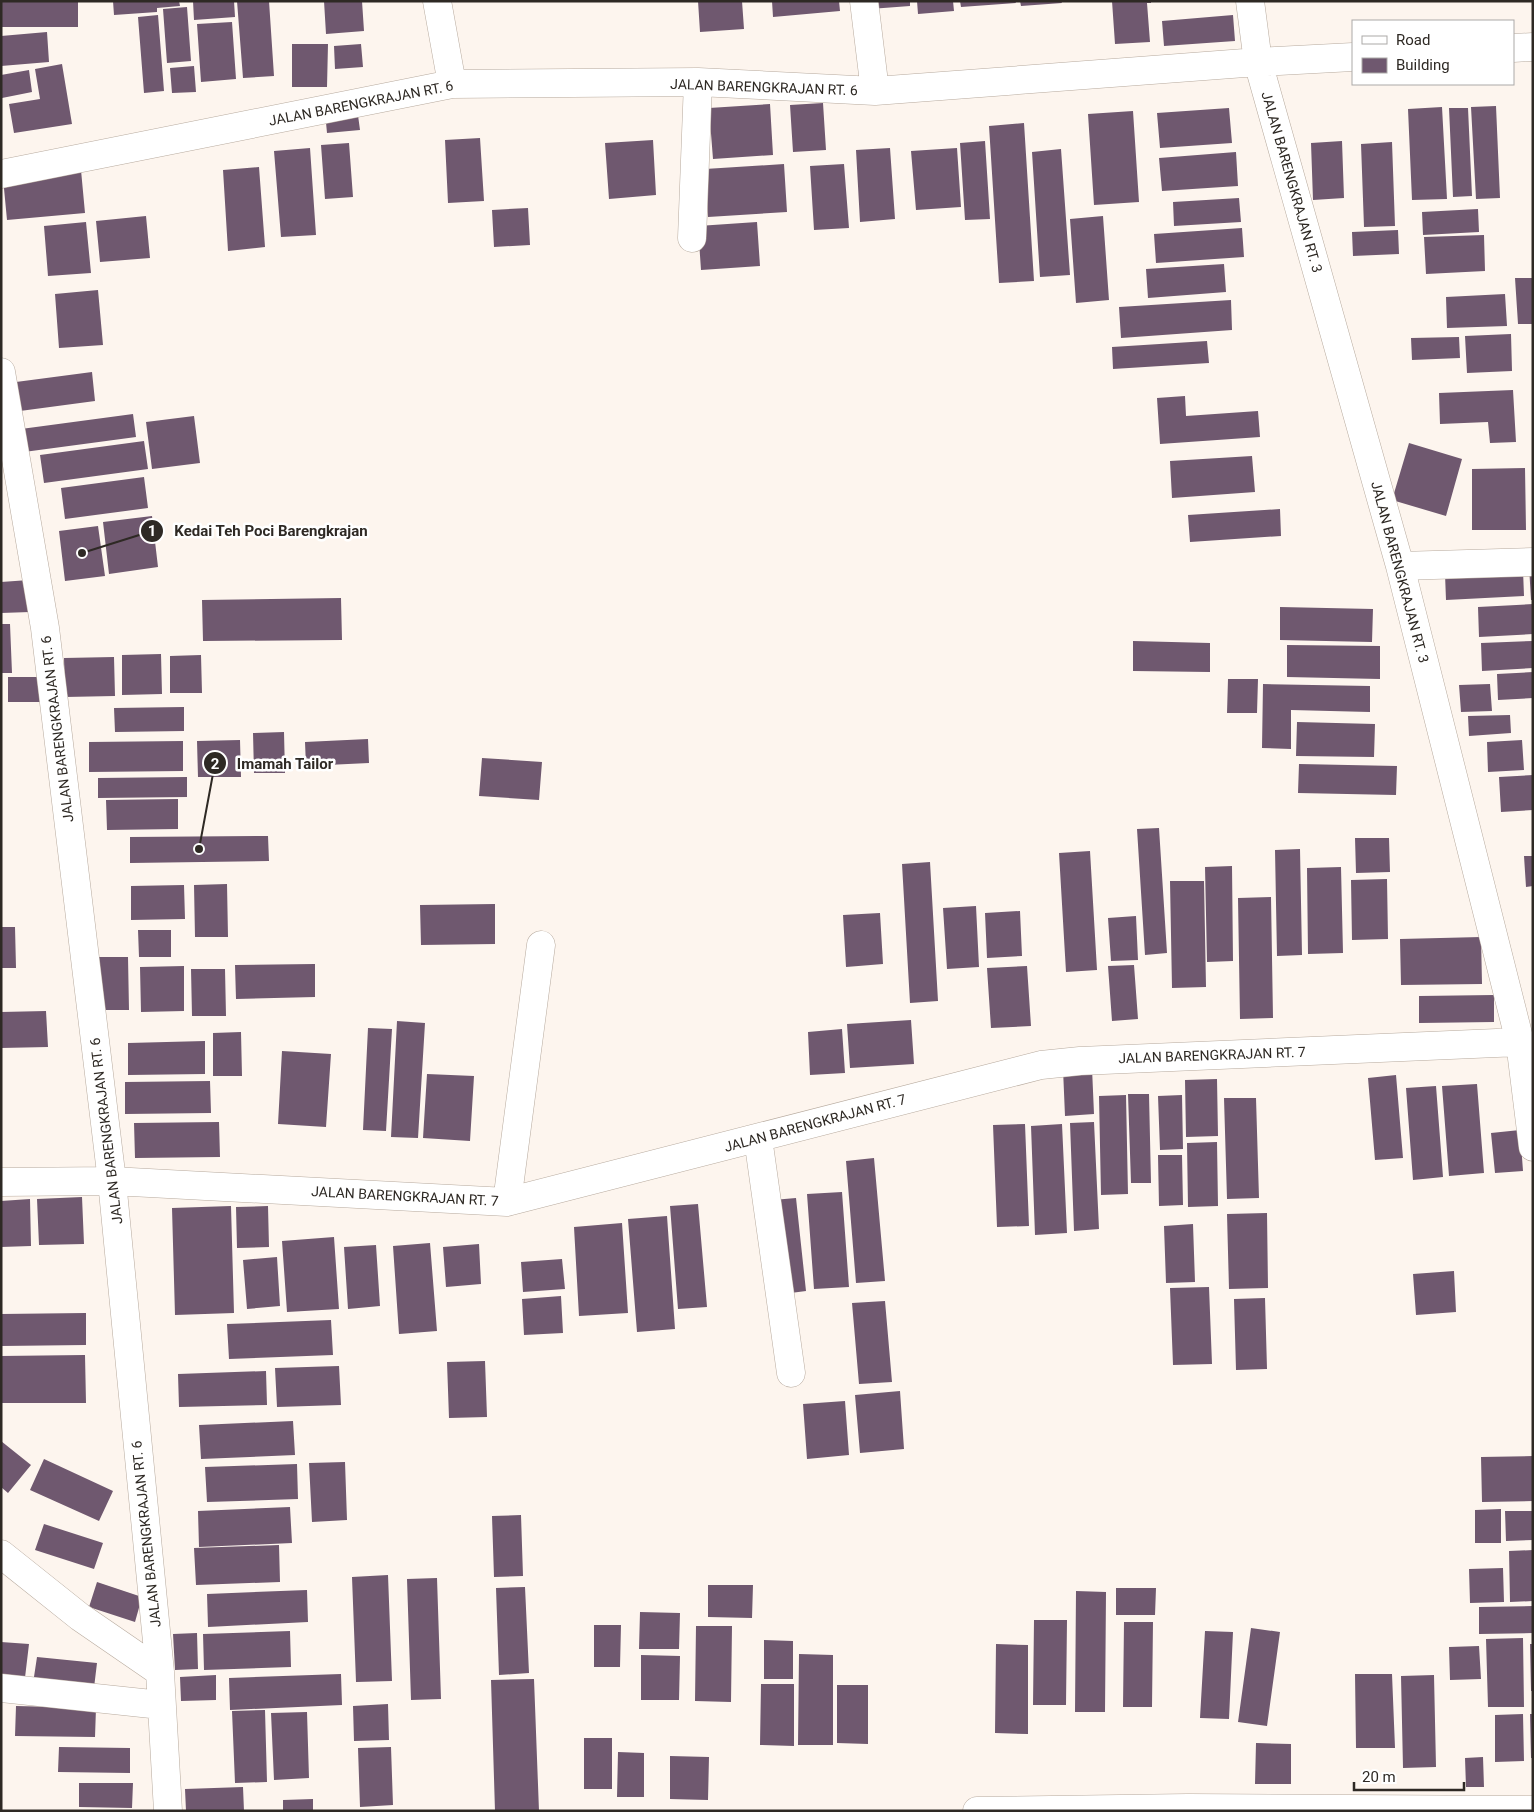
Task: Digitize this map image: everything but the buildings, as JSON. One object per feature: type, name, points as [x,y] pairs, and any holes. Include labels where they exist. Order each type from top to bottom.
[{"type":"street","points":[[437,1],[452,84]]},
{"type":"street","points":[[864,1],[875,91]]},
{"type":"street","name":"JALAN BARENGKRAJAN RT. 3","points":[[1250,1],[1258,62],[1400,566],[1520,1042],[1533,1147]]},
{"type":"street","points":[[1514,48],[1533,47]]},
{"type":"street","name":"JALAN BARENGKRAJAN RT. 6","points":[[1,174],[452,84],[698,82],[875,91],[1258,62],[1352,57]]},
{"type":"street","points":[[692,238],[698,82]]},
{"type":"street","name":"JALAN BARENGKRAJAN RT. 6","points":[[1,372],[9,456],[45,628],[112,1181],[160,1672],[168,1811]]},
{"type":"street","points":[[1400,566],[1533,562]]},
{"type":"street","points":[[507,1202],[541,945]]},
{"type":"street","name":"JALAN BARENGKRAJAN RT. 7","points":[[1,1182],[112,1181],[507,1202],[1041,1065],[1080,1060],[1520,1042]]},
{"type":"street","points":[[758,1138],[791,1373]]},
{"type":"street","points":[[1,1554],[80,1617],[160,1672]]},
{"type":"street","points":[[1,1688],[162,1705]]},
{"type":"street","points":[[977,1811],[1188,1809],[1533,1810]]},
{"type":"place","name":"Kedai Teh Poci Barengkrajan","points":[[82,553]]},
{"type":"place","name":"Imamah Tailor","points":[[199,849]]}]
